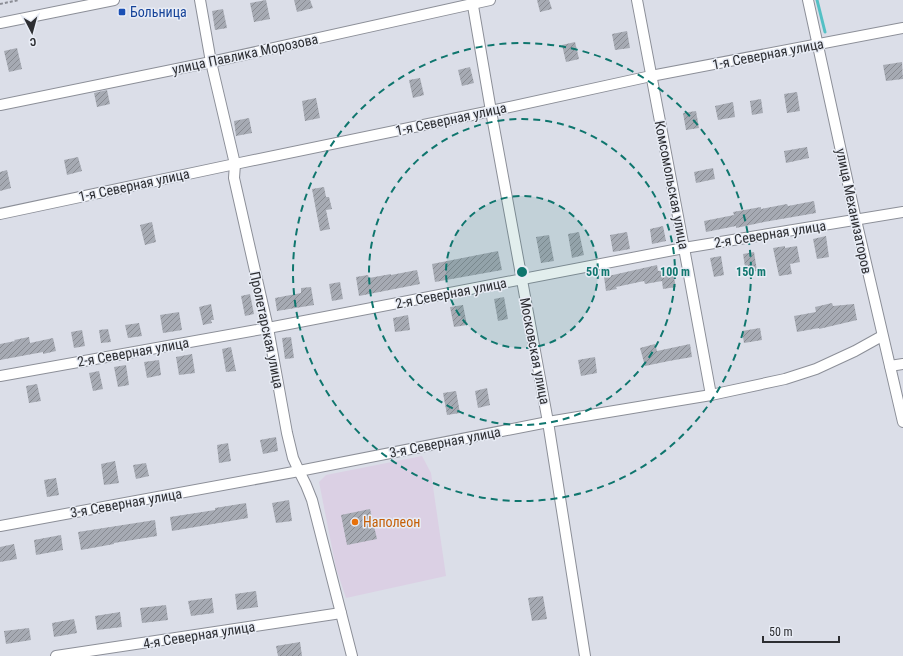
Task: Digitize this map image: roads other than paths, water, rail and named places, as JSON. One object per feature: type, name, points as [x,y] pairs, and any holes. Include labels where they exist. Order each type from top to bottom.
[{"type":"street","points":[[0,23],[114,0]]},
{"type":"street","name":"Пролетарская улица","points":[[200,0],[212,62],[235,164],[234,178],[268,328],[287,433],[293,458],[312,500],[352,656]]},
{"type":"street","name":"улица Павлика Морозова","points":[[0,105],[212,62],[472,2],[490,0]]},
{"type":"street","name":"Комсомольская улица","points":[[637,0],[711,395]]},
{"type":"street","name":"улица Механизаторов","points":[[808,0],[882,336],[903,422]]},
{"type":"street","name":"Московская улица","points":[[472,2],[548,422],[586,656]]},
{"type":"street","name":"1-я Северная улица","points":[[0,214],[651,76],[903,28]]},
{"type":"street","name":"2-я Северная улица","points":[[0,376],[268,328],[684,248],[903,212]]},
{"type":"street","name":"3-я Северная улица","points":[[0,526],[299,471],[548,422],[711,395],[785,379],[810,371],[855,351],[882,336]]},
{"type":"street","points":[[890,366],[903,364]]},
{"type":"street","name":"4-я Северная улица","points":[[56,656],[341,613]]},
{"type":"waterway","points":[[817,0],[825,32]]},
{"type":"place","name":"Больница","points":[[122,12]]},
{"type":"place","name":"Наполеон","points":[[355,522]]}]
